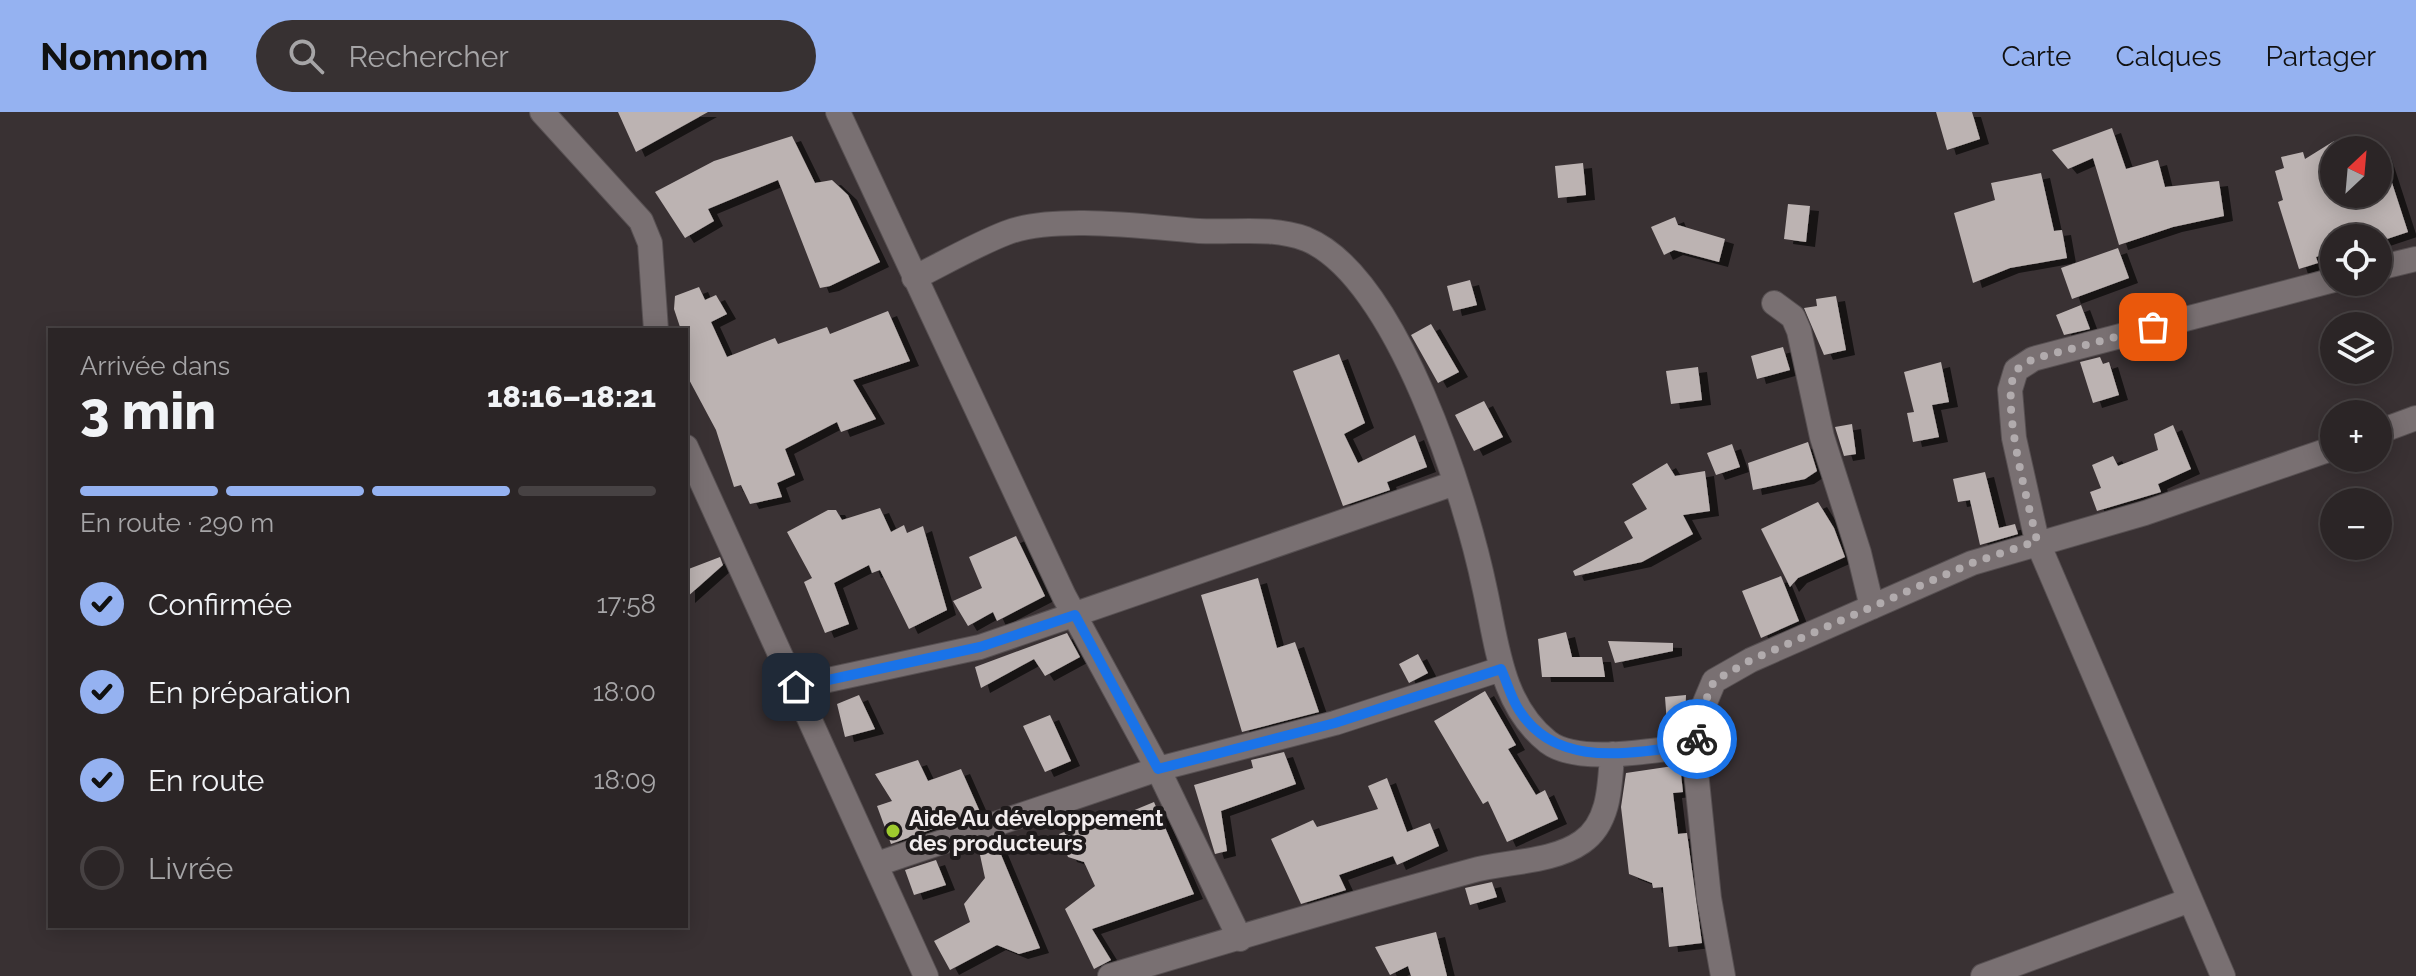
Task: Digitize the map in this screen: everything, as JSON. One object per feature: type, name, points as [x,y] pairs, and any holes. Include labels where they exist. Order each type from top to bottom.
[{"type":"street","points":[[542,112],[641,221],[650,243],[656,328]]},
{"type":"street","points":[[838,112],[1075,615],[1158,769],[1240,939]]},
{"type":"street","points":[[914,278],[1009,231],[1057,225],[1216,232],[1275,231],[1306,239],[1335,254],[1364,289],[1414,370],[1455,483],[1485,590],[1501,669],[1519,710],[1550,744],[1584,753],[1612,754],[1697,745]]},
{"type":"street","points":[[2392,265],[2416,259]]},
{"type":"street","points":[[2223,976],[2037,541],[2014,438],[2010,390],[2016,370],[2033,359],[2320,284]]},
{"type":"street","points":[[1774,303],[1793,317],[1799,331],[1822,437],[1859,553],[1872,607]]},
{"type":"street","points":[[2392,427],[2416,418]]},
{"type":"street","points":[[688,451],[926,976]]},
{"type":"street","points":[[1723,976],[1705,870],[1695,762],[1701,712],[1714,681],[1751,660],[1972,563],[2037,541],[2145,513],[2320,453]]},
{"type":"street","points":[[796,687],[980,647],[1455,483]]},
{"type":"street","points":[[877,864],[1158,769],[1335,723],[1501,669]]},
{"type":"street","points":[[1110,976],[1474,870],[1555,854],[1581,843],[1594,831],[1603,814],[1612,754]]},
{"type":"street","points":[[1983,976],[2190,900]]},
{"type":"building","points":[[618,112],[708,112],[636,152]]},
{"type":"building","points":[[1936,112],[1972,112],[1980,139],[1947,150]]},
{"type":"building","points":[[2112,128],[2126,169],[2158,160],[2165,187],[2219,181],[2224,216],[2173,227],[2119,245],[2093,158],[2068,169],[2052,150]]},
{"type":"building","points":[[792,136],[815,183],[832,180],[848,195],[880,262],[830,286],[820,288],[778,180],[708,209],[714,221],[685,238],[655,192],[714,161]]},
{"type":"building","points":[[2320,150],[2320,208],[2392,208],[2392,183],[2408,232],[2392,237],[2392,224],[2320,224],[2318,263],[2299,269],[2278,202],[2283,200],[2275,171],[2284,168],[2281,157],[2303,152],[2305,159]]},
{"type":"building","points":[[1583,163],[1586,195],[1558,198],[1555,166]]},
{"type":"building","points":[[2041,173],[2054,231],[2062,230],[2067,258],[2010,268],[1973,283],[1954,213],[1995,200],[1991,183]]},
{"type":"building","points":[[1788,204],[1810,206],[1806,242],[1784,239]]},
{"type":"building","points":[[1675,217],[1678,225],[1725,239],[1719,262],[1674,250],[1664,255],[1651,227]]},
{"type":"building","points":[[2118,248],[2129,278],[2072,299],[2061,268]]},
{"type":"building","points":[[1470,280],[1477,305],[1453,311],[1447,286]]},
{"type":"building","points":[[699,287],[705,300],[716,295],[727,314],[711,322],[727,357],[775,338],[778,344],[827,327],[830,334],[888,311],[910,361],[853,380],[876,419],[841,432],[837,422],[785,449],[795,475],[777,483],[782,497],[750,504],[741,485],[734,487],[716,430],[688,378],[688,328],[680,328],[674,309],[675,296]]},
{"type":"building","points":[[1836,296],[1846,350],[1824,355],[1804,308],[1817,306],[1816,299]]},
{"type":"building","points":[[2081,305],[2090,329],[2064,335],[2056,315]]},
{"type":"building","points":[[1431,324],[1459,372],[1438,383],[1411,335]]},
{"type":"building","points":[[1783,347],[1790,370],[1757,379],[1751,356]]},
{"type":"building","points":[[1339,354],[1365,423],[1344,434],[1358,463],[1415,435],[1427,467],[1387,482],[1390,490],[1343,506],[1293,371]]},
{"type":"building","points":[[2100,357],[2103,364],[2109,362],[2119,395],[2093,403],[2080,362]]},
{"type":"building","points":[[1941,362],[1949,402],[1932,405],[1939,437],[1913,442],[1907,413],[1914,412],[1904,372]]},
{"type":"building","points":[[1698,367],[1702,400],[1671,404],[1666,371]]},
{"type":"building","points":[[1484,401],[1503,437],[1474,451],[1455,415]]},
{"type":"building","points":[[1852,424],[1856,454],[1844,456],[1835,427]]},
{"type":"building","points":[[2173,425],[2191,469],[2158,484],[2161,492],[2097,511],[2090,492],[2101,488],[2092,465],[2113,456],[2118,466],[2158,450],[2154,434]]},
{"type":"building","points":[[1808,442],[1817,471],[1805,479],[1753,490],[1748,463]]},
{"type":"building","points":[[1732,444],[1740,467],[1716,475],[1707,453]]},
{"type":"building","points":[[1667,463],[1675,476],[1705,471],[1710,511],[1683,515],[1693,534],[1642,562],[1575,576],[1573,571],[1633,538],[1624,522],[1647,509],[1632,484]]},
{"type":"building","points":[[1985,472],[1999,528],[2015,524],[2018,534],[1980,545],[1970,500],[1958,502],[1953,479]]},
{"type":"building","points":[[1818,502],[1834,528],[1845,557],[1798,578],[1790,587],[1761,529]]},
{"type":"building","points":[[880,508],[891,532],[904,525],[907,533],[923,526],[947,610],[909,629],[880,570],[872,573],[869,565],[834,583],[849,624],[825,633],[804,582],[812,578],[787,532],[828,510],[836,510],[842,520]]},
{"type":"building","points":[[1016,536],[1045,596],[997,621],[993,612],[968,626],[953,601],[982,588],[969,557]]},
{"type":"building","points":[[720,557],[723,565],[688,596],[688,569]]},
{"type":"building","points":[[1781,576],[1799,621],[1761,638],[1742,591]]},
{"type":"building","points":[[1258,578],[1277,648],[1295,642],[1319,712],[1242,732],[1201,595]]},
{"type":"building","points":[[1566,632],[1572,657],[1602,657],[1605,677],[1542,677],[1538,639]]},
{"type":"building","points":[[1067,633],[1080,657],[1045,676],[1034,659],[981,688],[975,667]]},
{"type":"building","points":[[1608,641],[1673,643],[1673,651],[1615,663]]},
{"type":"building","points":[[1418,654],[1428,673],[1409,683],[1399,664]]},
{"type":"building","points":[[1485,691],[1516,745],[1508,749],[1536,795],[1545,790],[1558,819],[1507,842],[1488,801],[1483,804],[1434,721]]},
{"type":"building","points":[[859,695],[875,729],[845,737],[837,704]]},
{"type":"building","points":[[1686,695],[1685,723],[1667,724],[1665,697]]},
{"type":"building","points":[[1050,715],[1071,761],[1045,772],[1023,726]]},
{"type":"building","points":[[1284,752],[1296,784],[1221,811],[1227,851],[1215,854],[1194,785],[1253,768],[1251,760]]},
{"type":"building","points":[[918,760],[928,781],[961,769],[980,812],[891,844],[877,806],[892,801],[875,774]]},
{"type":"building","points":[[1680,765],[1683,792],[1673,793],[1678,834],[1687,833],[1702,943],[1669,947],[1663,887],[1653,888],[1652,883],[1629,874],[1621,807],[1626,773]]},
{"type":"building","points":[[1387,778],[1407,832],[1430,823],[1439,846],[1397,865],[1393,856],[1339,875],[1346,890],[1301,904],[1271,839],[1313,820],[1317,827],[1378,809],[1368,786]]},
{"type":"building","points":[[1154,802],[1194,894],[1092,929],[1111,960],[1094,969],[1065,909],[1095,886],[1084,862],[1068,857],[1059,834],[1100,818],[1103,823]]},
{"type":"building","points":[[997,845],[1040,948],[1019,954],[997,945],[950,970],[934,941],[970,922],[964,904],[985,878],[980,855]]},
{"type":"building","points":[[936,860],[946,885],[914,895],[905,870]]},
{"type":"building","points":[[1492,882],[1497,897],[1470,905],[1465,888]]},
{"type":"building","points":[[1436,932],[1447,976],[1411,976],[1408,966],[1390,975],[1375,947]]},
{"type":"way so far","points":[[1697,739],[1701,712],[1714,681],[1751,660],[1917,586],[2037,541],[2014,438],[2010,390],[2016,370],[2033,359],[2153,327]]},
{"type":"place","name":"Aide Au développement des producteurs","points":[[893,831]]},
{"type":"route","points":[[796,687],[980,647],[1075,615],[1158,769],[1335,723],[1501,669],[1519,710],[1550,744],[1584,753],[1612,754],[1697,745],[1697,739]]}]
